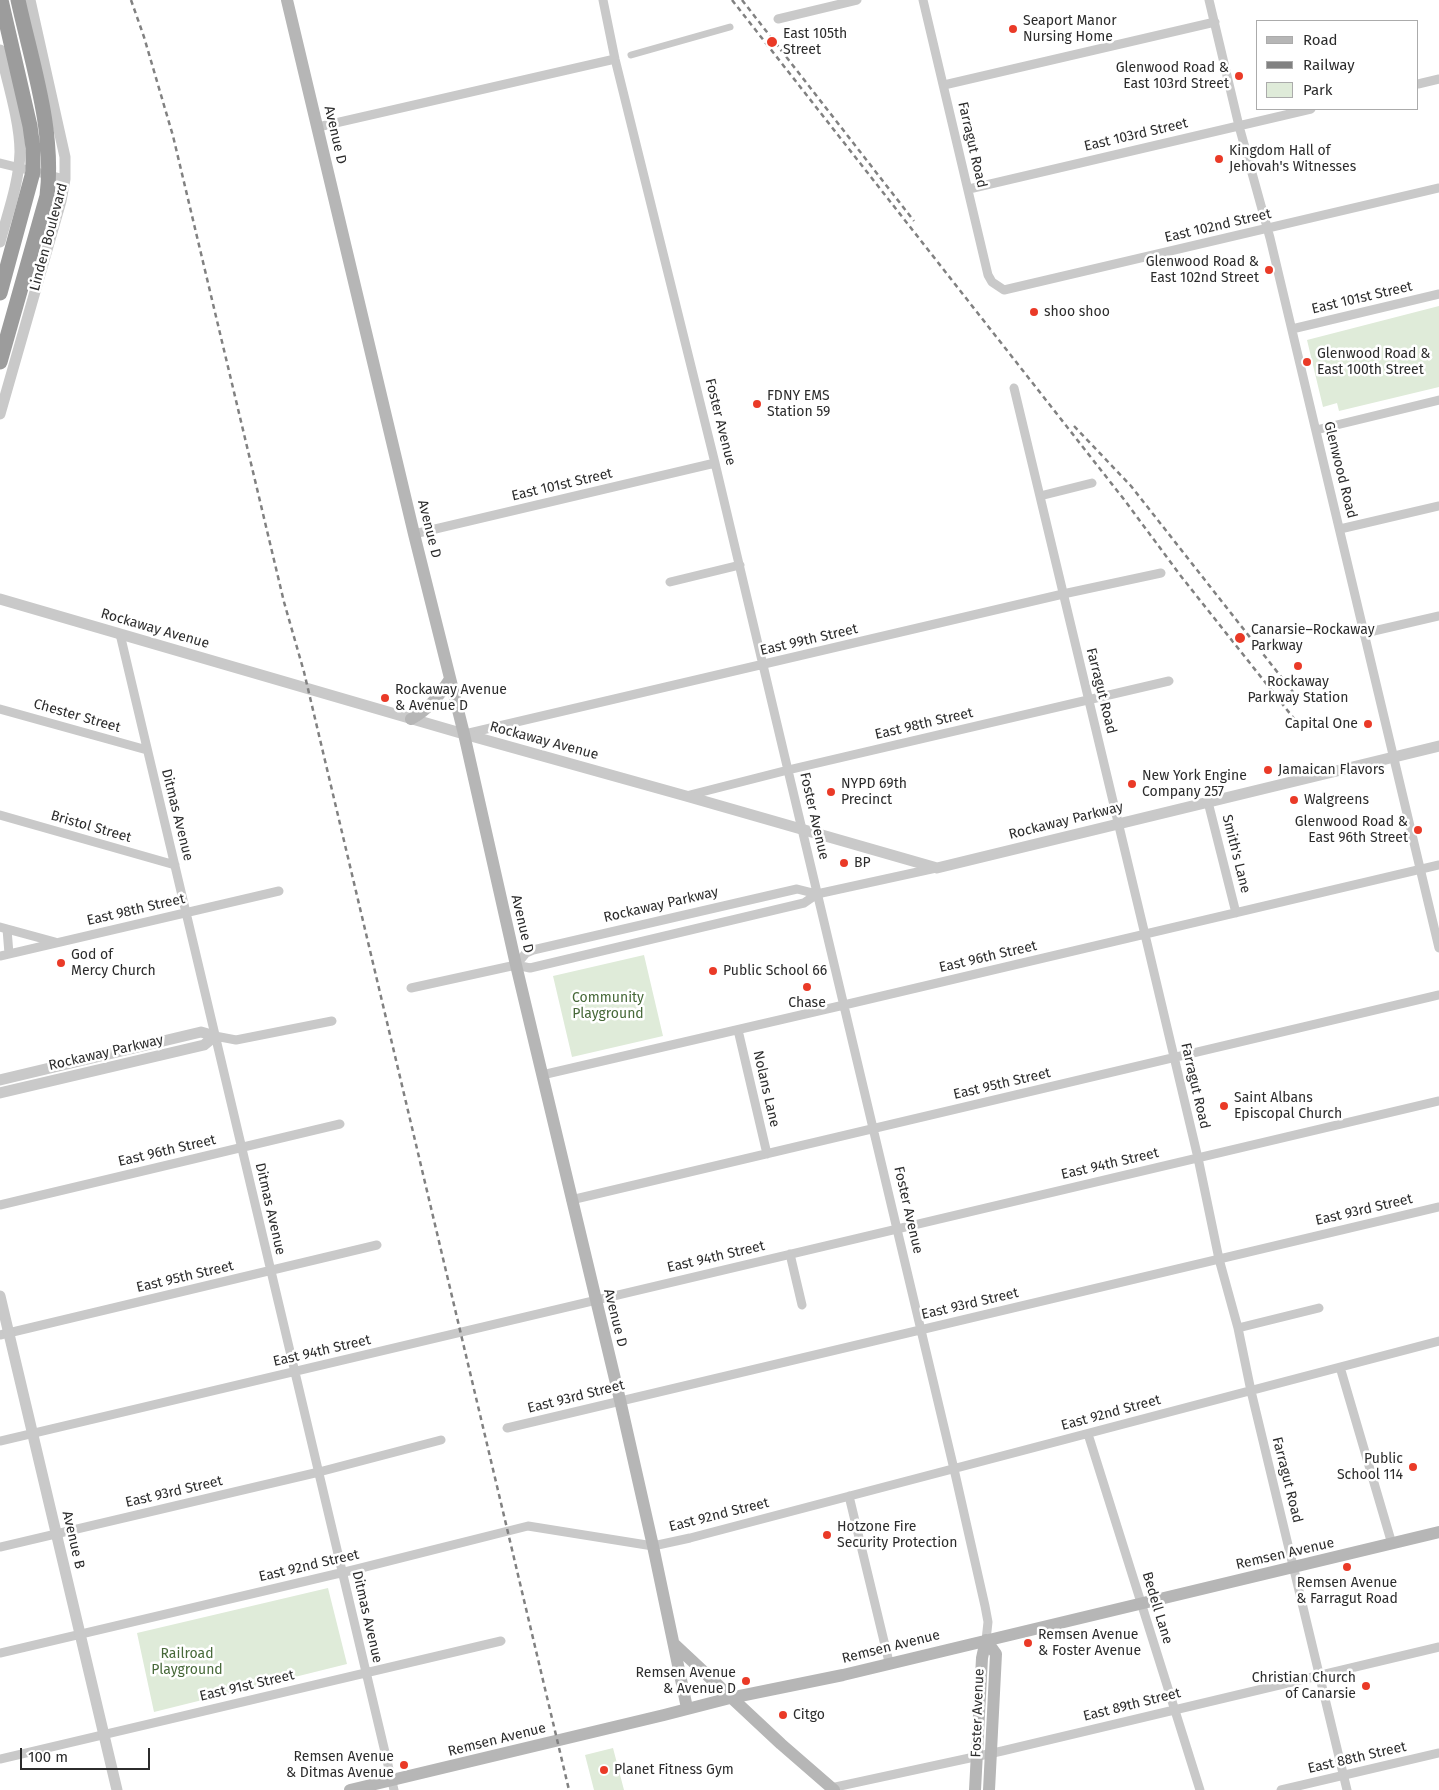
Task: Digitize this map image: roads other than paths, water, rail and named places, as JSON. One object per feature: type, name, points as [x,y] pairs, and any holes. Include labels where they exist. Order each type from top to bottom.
[{"type":"highway","points":[[0,293],[28,193],[26,170],[33,148],[30,126],[2,0]]},
{"type":"highway","name":"Linden Boulevard","points":[[0,362],[47,196],[49,176],[46,130],[18,0]]},
{"type":"main road","name":"Avenue D","points":[[288,0],[414,534],[464,734],[516,965],[620,1400],[687,1708]]},
{"type":"main road","points":[[410,719],[421,714],[430,706],[450,679]]},
{"type":"main road","name":"Remsen Avenue","points":[[350,1790],[393,1785],[687,1708],[842,1675],[889,1662],[1439,1532]]},
{"type":"main road","name":"Foster Avenue","points":[[986,1640],[996,1654],[989,1790]]},
{"type":"main road","name":"Foster Avenue","points":[[975,1790],[982,1658],[986,1640]]},
{"type":"main road","points":[[674,1644],[730,1698],[832,1789]]},
{"type":"street","name":"Linden Boulevard","points":[[0,414],[61,201],[65,180],[65,157],[60,131],[30,0]]},
{"type":"street","name":"Foster Avenue","points":[[603,0],[615,59],[740,565],[954,1469],[987,1614],[986,1640]]},
{"type":"street","points":[[778,19],[857,0]]},
{"type":"street","name":"Farragut Road","points":[[924,0],[988,275],[992,282],[1004,290]]},
{"type":"street","name":"Glenwood Road","points":[[1209,0],[1239,126],[1268,229],[1439,948]]},
{"type":"street","points":[[944,85],[1215,22]]},
{"type":"street","points":[[631,55],[730,27]]},
{"type":"street","points":[[0,50],[18,128],[20,150],[26,170],[16,186],[0,242]]},
{"type":"street","points":[[318,127],[615,59]]},
{"type":"street","points":[[1419,84],[1439,79]]},
{"type":"street","name":"East 103rd Street","points":[[969,189],[1306,110]]},
{"type":"street","points":[[0,163],[65,180]]},
{"type":"street","name":"East 102nd Street","points":[[1004,290],[1439,188]]},
{"type":"street","name":"East 101st Street","points":[[1292,329],[1439,294]]},
{"type":"street","name":"Farragut Road","points":[[1014,388],[1198,1158],[1219,1259],[1238,1328],[1251,1391],[1347,1790]]},
{"type":"street","points":[[1316,430],[1439,400]]},
{"type":"street","name":"East 101st Street","points":[[414,534],[715,463]]},
{"type":"street","points":[[1040,496],[1092,483]]},
{"type":"street","points":[[1340,529],[1439,506]]},
{"type":"street","points":[[670,582],[740,565]]},
{"type":"street","name":"East 99th Street","points":[[464,734],[1063,594],[1161,573]]},
{"type":"street","name":"Rockaway Avenue","points":[[0,599],[410,719],[937,868]]},
{"type":"street","points":[[1365,634],[1439,616]]},
{"type":"street","name":"Ditmas Avenue","points":[[120,634],[393,1785]]},
{"type":"street","name":"East 98th Street","points":[[686,796],[788,770],[1169,681]]},
{"type":"street","name":"Chester Street","points":[[0,708],[148,750]]},
{"type":"street","name":"Rockaway Parkway","points":[[410,988],[516,965],[530,968],[804,903],[817,894],[937,868],[1439,746]]},
{"type":"street","name":"Smith's Lane","points":[[1208,802],[1236,913]]},
{"type":"street","name":"Bristol Street","points":[[0,815],[175,865]]},
{"type":"street","name":"East 96th Street","points":[[542,1075],[844,1006],[1439,864]]},
{"type":"street","name":"Rockaway Parkway","points":[[516,965],[526,953],[533,950],[797,889],[817,894]]},
{"type":"street","name":"East 98th Street","points":[[4,955],[279,892]]},
{"type":"street","points":[[4,955],[4,928],[55,942]]},
{"type":"street","name":"East 95th Street","points":[[572,1200],[1439,995]]},
{"type":"street","name":"Rockaway Parkway","points":[[0,1080],[201,1032],[236,1040],[332,1021]]},
{"type":"street","name":"Nolans Lane","points":[[738,1030],[767,1154]]},
{"type":"street","name":"Rockaway Parkway","points":[[0,1093],[204,1045],[215,1036]]},
{"type":"street","name":"East 94th Street","points":[[0,1441],[1198,1158],[1287,1135],[1439,1101]]},
{"type":"street","name":"East 96th Street","points":[[0,1205],[340,1124]]},
{"type":"street","name":"East 93rd Street","points":[[507,1428],[1439,1207]]},
{"type":"street","name":"East 95th Street","points":[[4,1334],[376,1244]]},
{"type":"street","points":[[790,1254],[802,1305]]},
{"type":"street","name":"Avenue B","points":[[0,1296],[4,1334],[32,1433],[117,1790]]},
{"type":"street","points":[[1238,1328],[1319,1308]]},
{"type":"street","name":"East 92nd Street","points":[[0,1653],[528,1526],[653,1546],[690,1538],[1439,1341]]},
{"type":"street","points":[[1340,1367],[1392,1544]]},
{"type":"street","name":"Bedell Lane","points":[[1088,1434],[1200,1790]]},
{"type":"street","name":"East 93rd Street","points":[[0,1547],[319,1472],[440,1440]]},
{"type":"street","points":[[849,1496],[889,1662]]},
{"type":"street","name":"East 91st Street","points":[[0,1759],[501,1640]]},
{"type":"street","name":"East 89th Street","points":[[832,1789],[991,1754],[1439,1646]]},
{"type":"street","name":"East 88th Street","points":[[1281,1790],[1439,1753]]},
{"type":"railway","points":[[131,0],[144,37],[173,136],[284,602],[304,672],[569,1790]]},
{"type":"railway","points":[[732,0],[1303,730]]},
{"type":"railway","points":[[742,0],[914,221]]},
{"type":"railway","points":[[1074,426],[1131,486],[1293,692]]},
{"type":"place","name":"Seaport Manor Nursing Home","points":[[1013,29]]},
{"type":"place","name":"East 105th Street","points":[[772,42]]},
{"type":"place","name":"Glenwood Road & East 103rd Street","points":[[1239,76]]},
{"type":"place","name":"Kingdom Hall of Jehovah's Witnesses","points":[[1219,159]]},
{"type":"place","name":"Glenwood Road & East 102nd Street","points":[[1269,270]]},
{"type":"place","name":"shoo shoo","points":[[1034,312]]},
{"type":"place","name":"Glenwood Road & East 100th Street","points":[[1307,362]]},
{"type":"place","name":"FDNY EMS Station 59","points":[[757,404]]},
{"type":"place","name":"Canarsie–Rockaway Parkway","points":[[1240,638]]},
{"type":"place","name":"Rockaway Parkway Station","points":[[1298,666]]},
{"type":"place","name":"Rockaway Avenue & Avenue D","points":[[385,698]]},
{"type":"place","name":"Capital One","points":[[1368,724]]},
{"type":"place","name":"Jamaican Flavors","points":[[1268,770]]},
{"type":"place","name":"New York Engine Company 257","points":[[1132,784]]},
{"type":"place","name":"NYPD 69th Precinct","points":[[831,792]]},
{"type":"place","name":"Walgreens","points":[[1294,800]]},
{"type":"place","name":"Glenwood Road & East 96th Street","points":[[1418,830]]},
{"type":"place","name":"BP","points":[[844,863]]},
{"type":"place","name":"God of Mercy Church","points":[[61,963]]},
{"type":"place","name":"Public School 66","points":[[713,971]]},
{"type":"place","name":"Chase","points":[[807,987]]},
{"type":"place","name":"Saint Albans Episcopal Church","points":[[1224,1106]]},
{"type":"place","name":"Public School 114","points":[[1413,1467]]},
{"type":"place","name":"Hotzone Fire Security Protection","points":[[827,1535]]},
{"type":"place","name":"Remsen Avenue & Farragut Road","points":[[1347,1567]]},
{"type":"place","name":"Remsen Avenue & Foster Avenue","points":[[1028,1643]]},
{"type":"place","name":"Remsen Avenue & Avenue D","points":[[746,1681]]},
{"type":"place","name":"Christian Church of Canarsie","points":[[1366,1686]]},
{"type":"place","name":"Citgo","points":[[783,1715]]},
{"type":"place","name":"Remsen Avenue & Ditmas Avenue","points":[[404,1765]]},
{"type":"place","name":"Planet Fitness Gym","points":[[604,1770]]},
{"type":"park label","name":"Community Playground","points":[[608,1006]]},
{"type":"park label","name":"Railroad Playground","points":[[187,1662]]}]
